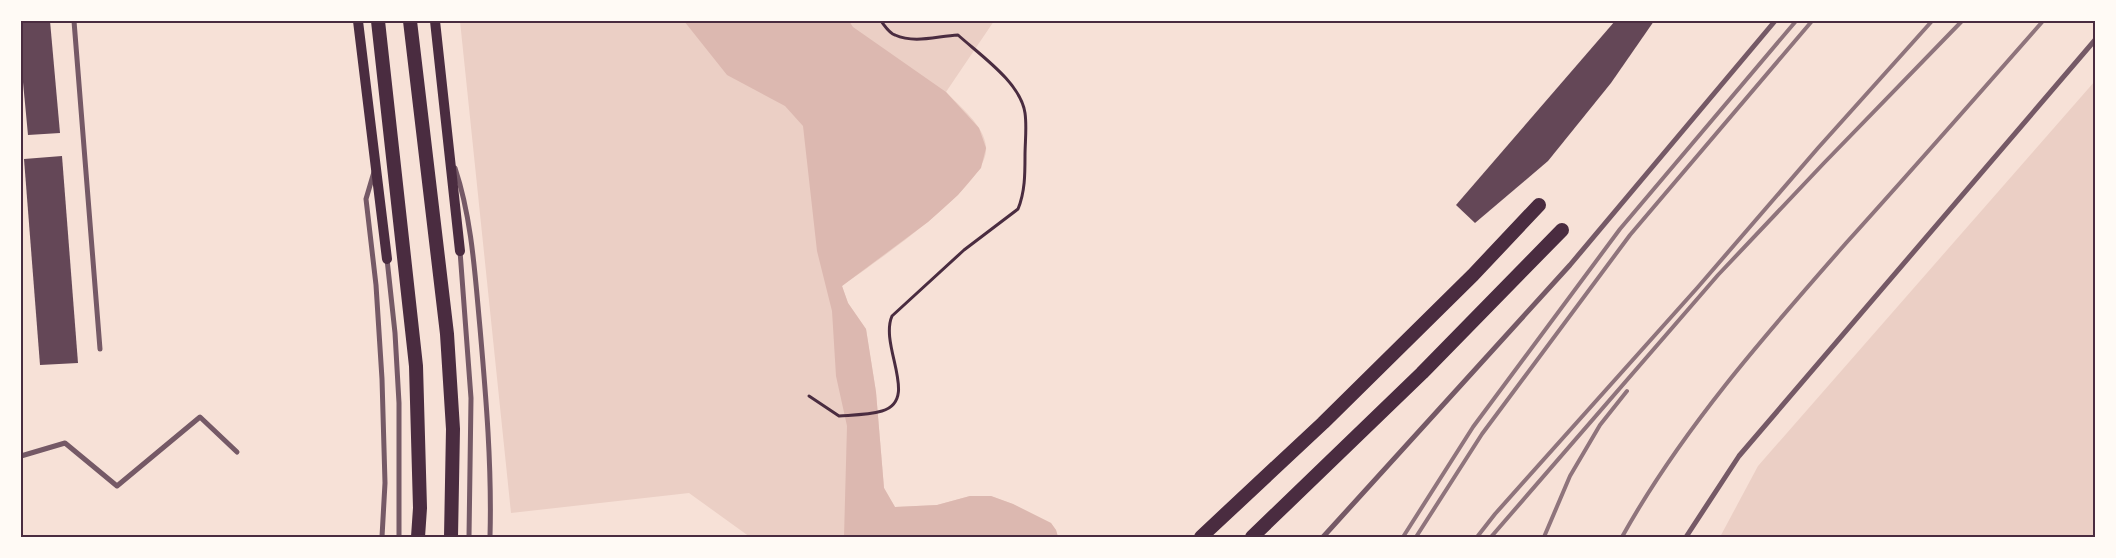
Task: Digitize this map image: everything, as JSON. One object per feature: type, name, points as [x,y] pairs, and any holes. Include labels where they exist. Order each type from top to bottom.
[{"type":"highway","points":[[378,21],[416,366],[420,508],[418,537]]},
{"type":"highway","points":[[410,21],[447,334],[453,429],[451,537]]},
{"type":"highway","points":[[1201,537],[1323,424],[1473,275],[1540,205]]},
{"type":"highway","points":[[1252,537],[1429,367],[1562,230]]},
{"type":"main road","points":[[358,21],[387,259]]},
{"type":"main road","points":[[435,21],[460,251]]},
{"type":"street","points":[[74,21],[100,349]]},
{"type":"street","points":[[1324,537],[1570,265],[1775,21]]},
{"type":"street","points":[[1686,537],[1738,456],[2095,40]]},
{"type":"street","points":[[449,152],[463,190],[474,263],[491,493],[490,537]]},
{"type":"street","points":[[376,166],[366,199],[376,285],[382,379],[385,483],[382,537]]},
{"type":"street","points":[[460,251],[471,398],[469,537]]},
{"type":"street","points":[[387,259],[396,333],[398,537]]},
{"type":"street","points":[[21,456],[65,443],[118,486],[200,416],[237,452]]},
{"type":"path","points":[[809,396],[839,416],[882,411],[891,407],[900,392],[900,382],[889,340],[892,316],[964,250],[1018,209],[1022,199],[1025,181],[1025,112],[1020,97],[1006,79],[958,35],[935,36],[916,41],[893,35],[881,21]]},
{"type":"shaded area","points":[[460,21],[994,21],[946,92],[971,117],[981,131],[986,147],[982,163],[970,182],[950,202],[902,242],[842,286],[848,303],[866,329],[876,392],[884,488],[895,507],[937,505],[970,496],[991,496],[1013,504],[1051,523],[1058,537],[750,537],[689,493],[511,513]]},
{"type":"shaded area","points":[[684,21],[849,21],[853,27],[946,92],[979,128],[986,148],[981,168],[958,195],[928,222],[842,286],[848,303],[866,329],[876,392],[884,488],[895,507],[937,505],[970,496],[991,496],[1013,504],[1051,523],[1058,537],[844,537],[847,426],[836,376],[832,311],[817,251],[803,126],[785,106],[727,75]]},
{"type":"shaded area","points":[[2095,81],[2095,537],[1720,537],[1758,466]]},
{"type":"building","points":[[21,21],[50,21],[60,133],[28,135],[21,61]]},
{"type":"building","points":[[1615,21],[1654,21],[1611,83],[1548,161],[1475,223],[1456,205]]},
{"type":"building","points":[[62,156],[78,363],[40,365],[24,159]]},
{"type":"railway","points":[[1403,537],[1473,427],[1620,229],[1796,21]]},
{"type":"railway","points":[[1416,537],[1482,434],[1630,235],[1812,21]]},
{"type":"railway","points":[[1477,537],[1495,514],[1932,21]]},
{"type":"railway","points":[[1491,537],[1718,275],[1962,21]]},
{"type":"railway","points":[[1622,537],[1671,458],[1698,420],[1756,347],[2043,21]]},
{"type":"railway","points":[[1544,537],[1570,476],[1600,425],[1627,391]]}]
